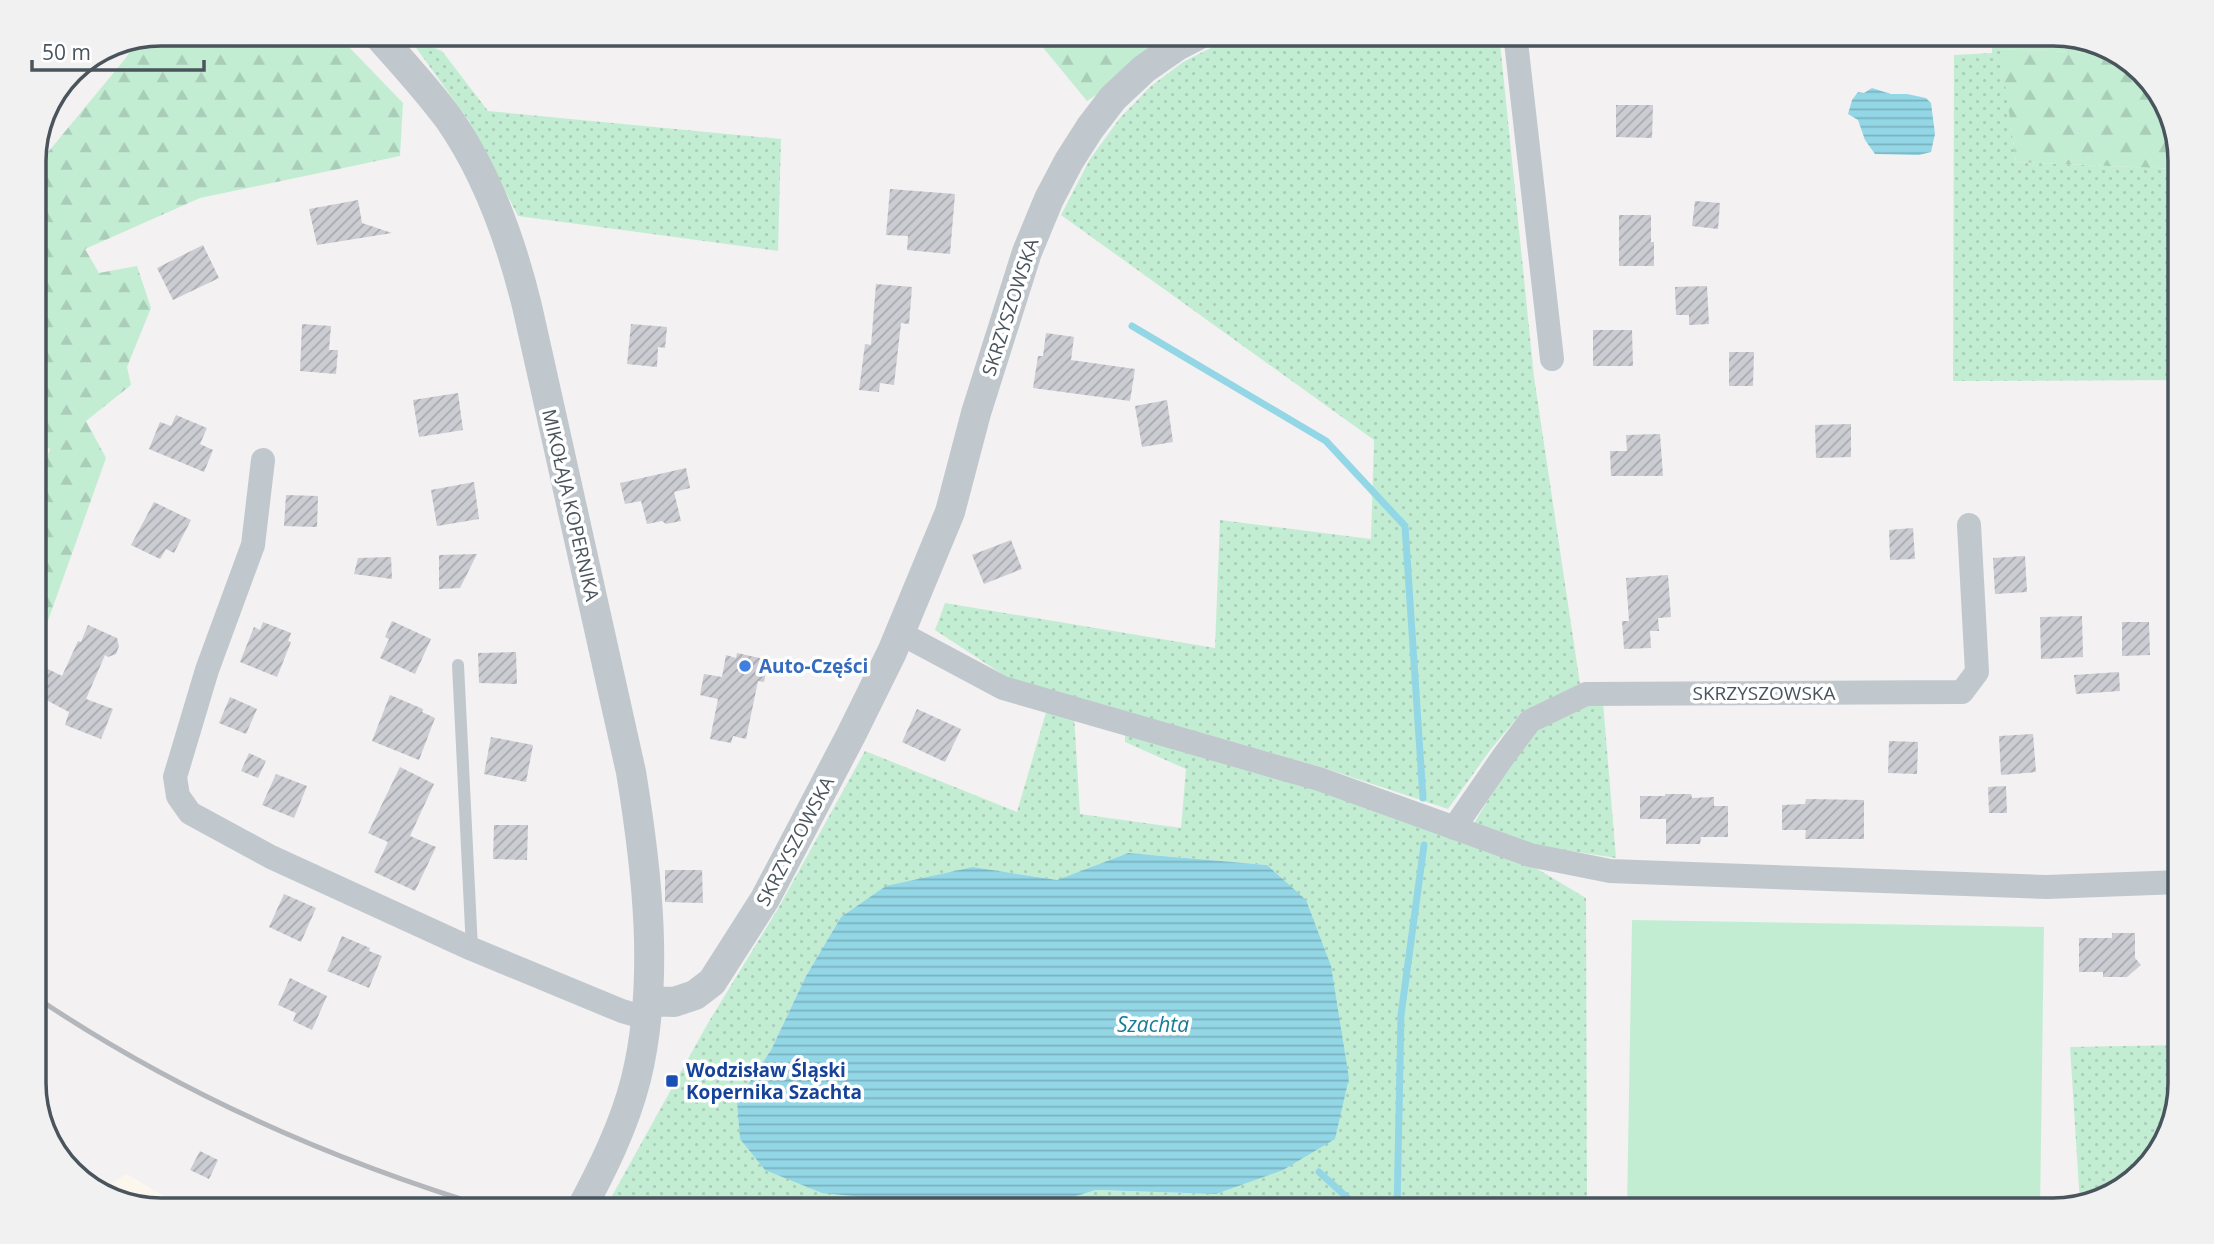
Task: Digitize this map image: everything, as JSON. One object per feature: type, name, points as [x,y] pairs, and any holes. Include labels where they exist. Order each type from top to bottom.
[{"type":"street","name":"MIKOŁAJA KOPERNIKA","points":[[388,46],[449,120],[470,155],[497,209],[519,274],[631,772],[644,868],[648,951],[647,1009],[637,1071],[625,1113],[611,1151],[587,1198]]},
{"type":"street","name":"SKRZYSZOWSKA","points":[[647,1009],[695,995],[712,982],[765,899],[851,735],[900,633],[950,512],[976,413],[1027,252],[1049,199],[1090,128],[1114,99],[1144,69],[1177,46]]},
{"type":"street","points":[[1516,46],[1552,359]]},
{"type":"street","points":[[263,460],[253,545],[207,670],[178,765],[175,777],[178,796],[190,813],[271,857],[472,949],[633,1015],[647,1009]]},
{"type":"street","name":"SKRZYSZOWSKA","points":[[1454,828],[1530,721],[1586,694],[1962,692],[1977,672],[1969,525]]},
{"type":"street","points":[[900,633],[1003,688],[1319,779],[1530,855],[1610,871],[2046,887],[2168,883]]},
{"type":"lane","points":[[458,665],[472,949]]},
{"type":"shaded area","points":[[126,1174],[167,1198],[131,1195],[108,1186]]},
{"type":"green space","points":[[161,46],[348,46],[403,103],[400,156],[200,198],[85,249],[99,273],[137,266],[151,308],[127,367],[131,385],[86,421],[106,458],[46,626],[46,460],[50,449],[46,447],[46,154],[131,50]]},
{"type":"green space","points":[[415,46],[429,46],[442,51],[488,111],[781,139],[778,251],[518,216],[469,121]]},
{"type":"green space","points":[[1042,46],[1171,46],[1087,101]]},
{"type":"green space","points":[[1214,46],[1500,46],[1534,377],[1580,684],[1522,712],[1491,749],[1448,809],[1321,767],[1008,678],[935,630],[945,603],[1215,648],[1220,520],[1371,539],[1374,440],[1061,215],[1090,159],[1120,118],[1151,86],[1183,62]]},
{"type":"green space","points":[[1992,46],[2068,46],[2094,53],[2001,49],[2016,162],[2168,168],[2168,380],[1953,381],[1954,55],[1992,53]]},
{"type":"green space","points":[[2000,49],[2094,53],[2111,61],[2135,79],[2153,103],[2162,124],[2168,153],[2168,168],[2016,162]]},
{"type":"green space","points":[[1589,702],[1603,702],[1616,858],[1533,845],[1473,825],[1510,763],[1537,725]]},
{"type":"green space","points":[[1047,709],[1074,715],[1080,814],[1181,828],[1186,769],[1125,742],[1125,729],[1317,786],[1529,864],[1586,898],[1587,1198],[1069,1198],[1096,1190],[1216,1194],[1267,865],[1128,853],[1057,880],[973,867],[841,917],[806,976],[771,1050],[737,1101],[1043,1198],[611,1198],[708,1023],[779,907],[865,751],[1017,812]]},
{"type":"green space","points":[[1632,920],[2044,927],[2040,1198],[1627,1198]]},
{"type":"green space","points":[[2168,1045],[2168,1098],[2165,1113],[2153,1141],[2135,1165],[2123,1175],[2097,1190],[2079,1196],[2070,1047]]},
{"type":"water","points":[[1872,88],[1891,94],[1926,98],[1931,103],[1935,134],[1931,152],[1919,155],[1875,154],[1865,140],[1858,120],[1848,114],[1852,100],[1858,92],[1864,93]]},
{"type":"water","name":"Szachta","points":[[1128,853],[1267,865],[1306,900],[1331,966],[1349,1078],[1335,1139],[1283,1170],[1216,1194],[1096,1190],[1069,1198],[874,1198],[822,1193],[765,1170],[740,1139],[737,1101],[771,1050],[806,976],[841,917],[886,886],[973,867],[1057,880]]},
{"type":"building","points":[[1616,105],[1653,105],[1652,138],[1616,137]]},
{"type":"building","points":[[890,189],[955,194],[950,254],[907,250],[908,236],[886,235]]},
{"type":"building","points":[[358,200],[362,223],[392,233],[317,245],[309,209]]},
{"type":"building","points":[[1695,201],[1720,203],[1718,229],[1692,226]]},
{"type":"building","points":[[1619,215],[1651,215],[1654,266],[1619,266]]},
{"type":"building","points":[[203,245],[219,278],[173,300],[157,268]]},
{"type":"building","points":[[876,284],[912,287],[909,324],[901,323],[894,385],[880,383],[879,392],[859,390],[865,344],[871,345]]},
{"type":"building","points":[[1707,286],[1709,324],[1689,325],[1689,315],[1676,315],[1675,287]]},
{"type":"building","points":[[302,324],[331,326],[329,350],[338,350],[336,374],[300,371]]},
{"type":"building","points":[[631,324],[667,327],[665,348],[658,347],[657,367],[627,364]]},
{"type":"building","points":[[1593,330],[1632,330],[1633,366],[1593,366]]},
{"type":"building","points":[[1046,333],[1074,337],[1071,360],[1135,369],[1130,401],[1033,388],[1038,356],[1043,356]]},
{"type":"building","points":[[1729,352],[1754,352],[1753,386],[1729,386]]},
{"type":"building","points":[[458,393],[463,430],[419,437],[413,400]]},
{"type":"building","points":[[1167,400],[1173,442],[1142,447],[1135,406]]},
{"type":"building","points":[[176,415],[207,428],[200,444],[213,450],[204,472],[149,449],[160,422],[171,426]]},
{"type":"building","points":[[1851,424],[1851,457],[1816,458],[1815,425]]},
{"type":"building","points":[[1660,434],[1663,476],[1611,476],[1610,451],[1627,451],[1626,435]]},
{"type":"building","points":[[686,468],[690,488],[674,492],[681,521],[647,524],[641,501],[625,504],[620,483]]},
{"type":"building","points":[[474,482],[479,519],[437,526],[431,490]]},
{"type":"building","points":[[286,495],[318,496],[317,527],[284,526]]},
{"type":"building","points":[[154,502],[191,520],[174,553],[166,549],[160,559],[131,545]]},
{"type":"building","points":[[1913,528],[1915,559],[1890,560],[1889,530]]},
{"type":"building","points":[[1011,540],[1022,569],[984,584],[972,555]]},
{"type":"building","points":[[477,554],[460,588],[439,589],[439,555]]},
{"type":"building","points":[[2025,556],[2027,592],[1995,594],[1993,558]]},
{"type":"building","points":[[391,557],[392,579],[354,574],[358,558]]},
{"type":"building","points":[[1668,575],[1671,617],[1658,618],[1659,631],[1650,631],[1651,648],[1624,649],[1622,621],[1629,621],[1626,578]]},
{"type":"building","points":[[2082,616],[2083,657],[2041,659],[2040,617]]},
{"type":"building","points":[[392,621],[431,639],[415,674],[380,658],[389,639],[385,637]]},
{"type":"building","points":[[263,622],[291,633],[288,641],[291,642],[277,677],[240,662],[254,627],[260,630]]},
{"type":"building","points":[[2122,622],[2149,622],[2150,655],[2122,656]]},
{"type":"building","points":[[88,625],[117,638],[119,646],[116,654],[108,657],[105,655],[86,699],[113,709],[101,739],[65,725],[69,712],[46,700],[46,668],[62,676],[78,641],[81,642]]},
{"type":"building","points":[[516,652],[517,684],[479,683],[478,653]]},
{"type":"building","points":[[737,653],[768,660],[764,682],[758,681],[746,739],[733,736],[731,743],[710,739],[718,699],[700,695],[704,674],[722,677],[726,655],[736,658]]},
{"type":"building","points":[[2119,672],[2120,691],[2076,694],[2074,675]]},
{"type":"building","points":[[390,695],[423,709],[422,712],[435,718],[419,760],[372,741]]},
{"type":"building","points":[[230,697],[257,709],[246,734],[219,723]]},
{"type":"building","points":[[917,709],[961,729],[945,762],[902,742]]},
{"type":"building","points":[[2033,734],[2036,772],[2001,775],[1999,736]]},
{"type":"building","points":[[491,737],[533,745],[526,782],[484,774]]},
{"type":"building","points":[[1889,741],[1918,742],[1917,774],[1888,773]]},
{"type":"building","points":[[249,753],[266,761],[258,778],[241,771]]},
{"type":"building","points":[[400,767],[434,784],[410,836],[436,847],[415,891],[374,872],[388,842],[368,833]]},
{"type":"building","points":[[276,774],[307,786],[294,818],[262,805]]},
{"type":"building","points":[[2006,786],[2007,813],[1989,813],[1988,787]]},
{"type":"building","points":[[1691,794],[1692,798],[1714,797],[1714,806],[1728,806],[1728,837],[1701,837],[1700,844],[1666,844],[1666,819],[1640,819],[1640,796]]},
{"type":"building","points":[[1806,799],[1864,800],[1864,839],[1805,839],[1806,830],[1782,830],[1782,805],[1805,804]]},
{"type":"building","points":[[494,825],[528,825],[527,860],[493,859]]},
{"type":"building","points":[[665,870],[702,870],[703,903],[665,902]]},
{"type":"building","points":[[284,894],[316,908],[301,942],[269,927]]},
{"type":"building","points":[[2112,933],[2135,933],[2135,958],[2141,965],[2127,977],[2103,977],[2103,972],[2079,972],[2079,938],[2112,938]]},
{"type":"building","points":[[342,936],[382,956],[369,988],[327,971]]},
{"type":"building","points":[[290,978],[327,996],[312,1030],[293,1021],[296,1013],[278,1005]]},
{"type":"building","points":[[200,1151],[218,1160],[209,1179],[190,1170]]},
{"type":"waterway","points":[[1132,326],[1326,441],[1405,526],[1423,798]]},
{"type":"waterway","points":[[1397,1198],[1401,1015],[1424,845]]},
{"type":"waterway","points":[[1319,1172],[1348,1198]]},
{"type":"railway","points":[[46,1004],[144,1063],[258,1121],[317,1147],[458,1198]]},
{"type":"place","name":"Auto-Części","points":[[745,666]]},
{"type":"place","name":"Wodzisław Śląski Kopernika Szachta","points":[[672,1081]]}]
